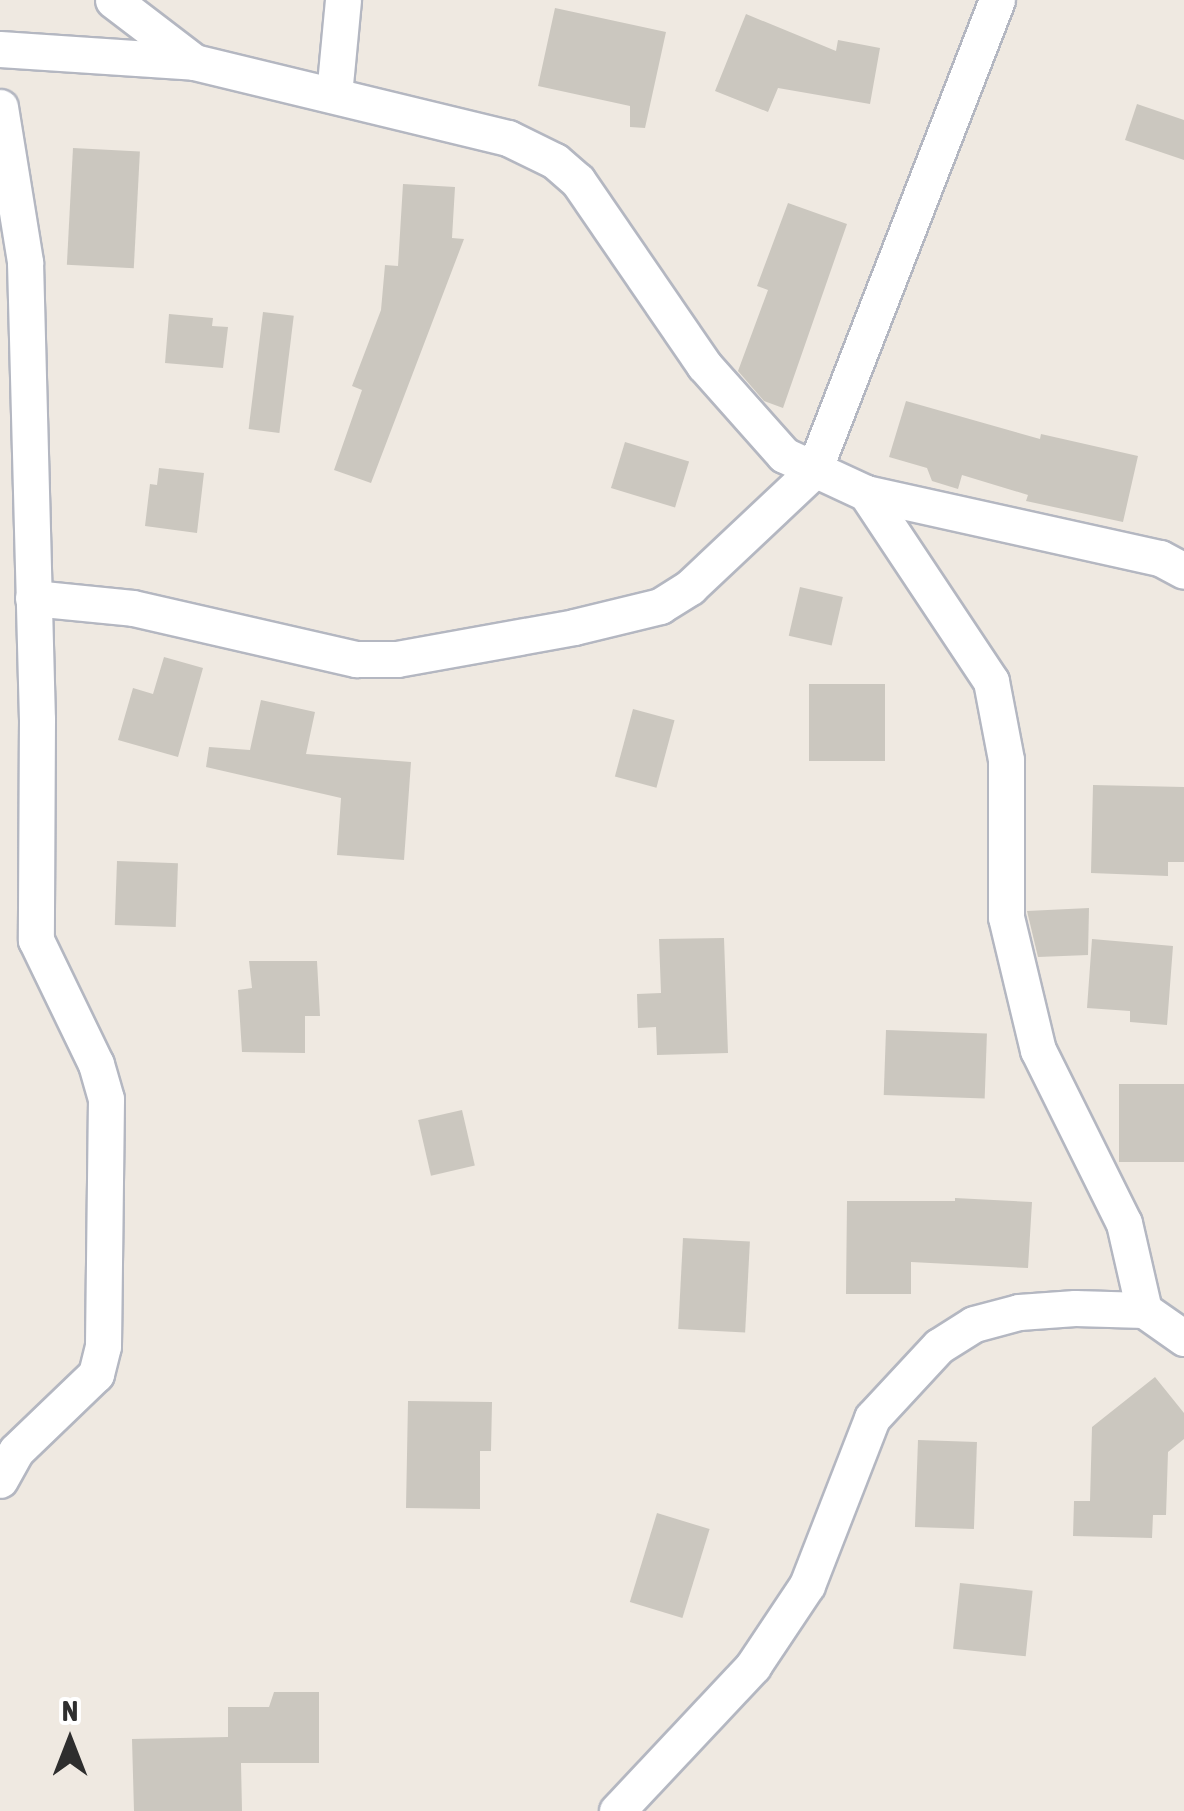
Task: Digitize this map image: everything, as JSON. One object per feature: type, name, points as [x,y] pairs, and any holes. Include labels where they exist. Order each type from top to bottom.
[{"type":"street","points":[[113,0],[194,62]]},
{"type":"street","points":[[334,95],[343,0]]},
{"type":"street","points":[[33,598],[134,608],[356,659],[398,659],[590,624],[660,606],[690,588],[814,470],[997,0]]},
{"type":"street","points":[[0,50],[194,62],[508,138],[555,160],[578,181],[704,365],[784,455],[866,493],[1160,558],[1184,571]]},
{"type":"street","points":[[0,108],[25,262],[36,940],[96,1064],[106,1100],[102,1346],[96,1374],[16,1451],[0,1480]]},
{"type":"street","points":[[866,493],[990,680],[1006,760],[1006,917],[1038,1050],[1124,1223],[1144,1310]]},
{"type":"street","points":[[617,1811],[753,1666],[806,1586],[872,1418],[938,1346],[974,1324],[1019,1312],[1144,1310],[1184,1338]]},
{"type":"building","points":[[555,8],[666,32],[645,128],[630,127],[630,106],[538,86]]},
{"type":"building","points":[[746,14],[836,51],[838,40],[880,48],[870,104],[778,88],[768,112],[715,91]]},
{"type":"building","points":[[1137,104],[1184,120],[1184,160],[1125,140]]},
{"type":"building","points":[[73,148],[140,152],[134,268],[67,265]]},
{"type":"building","points":[[403,184],[455,187],[452,238],[464,239],[371,483],[334,470],[362,390],[352,386],[381,310],[385,265],[398,266]]},
{"type":"building","points":[[788,203],[847,224],[783,408],[764,401],[738,371],[768,290],[757,286]]},
{"type":"building","points":[[263,312],[294,316],[279,433],[249,429]]},
{"type":"building","points":[[169,314],[213,318],[212,326],[228,327],[223,368],[165,363]]},
{"type":"building","points":[[906,401],[1040,439],[1041,434],[1138,456],[1123,522],[1026,501],[1028,495],[962,475],[958,489],[932,481],[927,468],[889,457]]},
{"type":"building","points":[[625,442],[689,462],[675,507],[611,488]]},
{"type":"building","points":[[159,468],[204,473],[197,533],[145,526],[150,484],[157,485]]},
{"type":"building","points":[[800,587],[843,597],[832,646],[789,636]]},
{"type":"building","points":[[164,657],[203,668],[178,757],[118,740],[133,688],[153,694]]},
{"type":"building","points":[[809,684],[885,684],[885,761],[809,761]]},
{"type":"building","points":[[261,700],[315,712],[306,754],[411,762],[404,860],[337,855],[341,798],[206,767],[209,747],[250,750]]},
{"type":"building","points":[[633,709],[675,720],[656,788],[615,777]]},
{"type":"building","points":[[1093,785],[1184,787],[1184,862],[1168,862],[1168,876],[1091,873]]},
{"type":"building","points":[[117,861],[178,863],[176,927],[115,925]]},
{"type":"building","points":[[1089,908],[1088,955],[1038,957],[1027,911]]},
{"type":"building","points":[[724,938],[728,1053],[657,1055],[656,1027],[638,1028],[637,994],[661,993],[659,939]]},
{"type":"building","points":[[1092,939],[1173,946],[1167,1025],[1130,1022],[1130,1011],[1087,1008]]},
{"type":"building","points":[[249,961],[317,961],[320,1016],[305,1016],[305,1053],[242,1052],[238,990],[252,988]]},
{"type":"building","points":[[886,1030],[987,1034],[985,1098],[884,1095]]},
{"type":"building","points":[[1119,1084],[1184,1084],[1184,1162],[1119,1162]]},
{"type":"building","points":[[462,1110],[475,1166],[431,1176],[418,1120]]},
{"type":"building","points":[[955,1198],[1032,1202],[1028,1268],[911,1262],[911,1294],[846,1294],[847,1201]]},
{"type":"building","points":[[683,1238],[750,1242],[745,1332],[678,1329]]},
{"type":"building","points":[[1155,1377],[1184,1413],[1184,1439],[1168,1452],[1166,1515],[1153,1515],[1152,1538],[1073,1536],[1074,1501],[1090,1501],[1092,1427]]},
{"type":"building","points":[[408,1401],[492,1402],[491,1451],[480,1451],[480,1509],[406,1508]]},
{"type":"building","points":[[918,1440],[977,1442],[974,1529],[915,1527]]},
{"type":"building","points":[[657,1513],[710,1529],[682,1618],[630,1602]]},
{"type":"building","points":[[960,1583],[1033,1591],[1026,1656],[953,1649]]},
{"type":"building","points":[[274,1692],[319,1692],[319,1763],[241,1763],[242,1811],[134,1811],[132,1739],[228,1737],[228,1707],[269,1707]]}]
